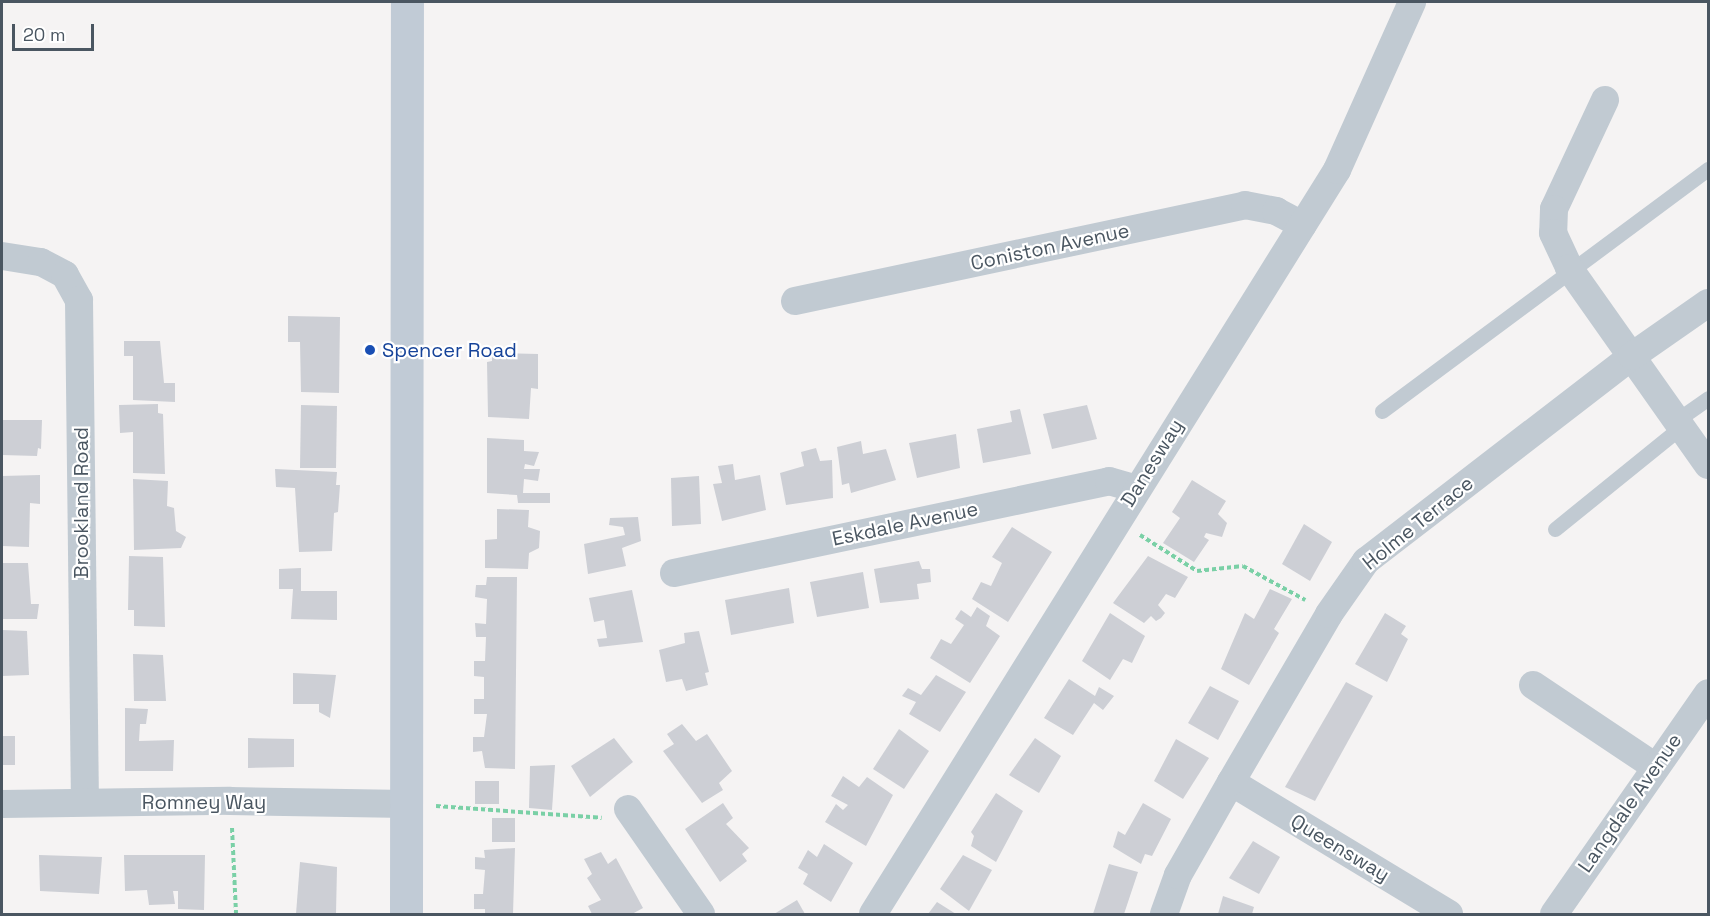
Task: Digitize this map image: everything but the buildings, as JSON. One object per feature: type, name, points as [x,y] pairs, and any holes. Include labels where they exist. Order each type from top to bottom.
[{"type":"street","points":[[406,915],[408,2]]},
{"type":"street","name":"Danesway","points":[[873,915],[1116,521],[1337,170],[1412,2]]},
{"type":"street","points":[[1605,100],[1554,209],[1554,233],[1569,268],[1708,465]]},
{"type":"street","name":"Coniston Avenue","points":[[795,301],[1245,205],[1276,211],[1302,225]]},
{"type":"street","name":"Brookland Road","points":[[2,256],[41,262],[65,275],[79,300],[85,802]]},
{"type":"street","name":"Holme Terrace","points":[[1164,915],[1178,875],[1231,782],[1329,614],[1366,561],[1632,356],[1708,303]]},
{"type":"street","name":"Eskdale Avenue","points":[[674,573],[1109,481],[1137,489]]},
{"type":"street","points":[[1533,685],[1654,766]]},
{"type":"street","name":"Langdale Avenue","points":[[1554,915],[1654,766],[1708,693]]},
{"type":"street","name":"Queensway","points":[[1231,782],[1449,915]]},
{"type":"street","name":"Romney Way","points":[[2,804],[231,801],[407,804]]},
{"type":"street","points":[[628,809],[701,915]]},
{"type":"lane","points":[[1382,411],[1569,268],[1708,169]]},
{"type":"lane","points":[[1555,529],[1708,398]]},
{"type":"path","points":[[1116,521],[1197,571],[1243,566],[1329,614]]},
{"type":"path","points":[[231,801],[236,915]]},
{"type":"path","points":[[407,804],[598,819],[628,809]]},
{"type":"place","name":"Spencer Road","points":[[370,350]]}]
